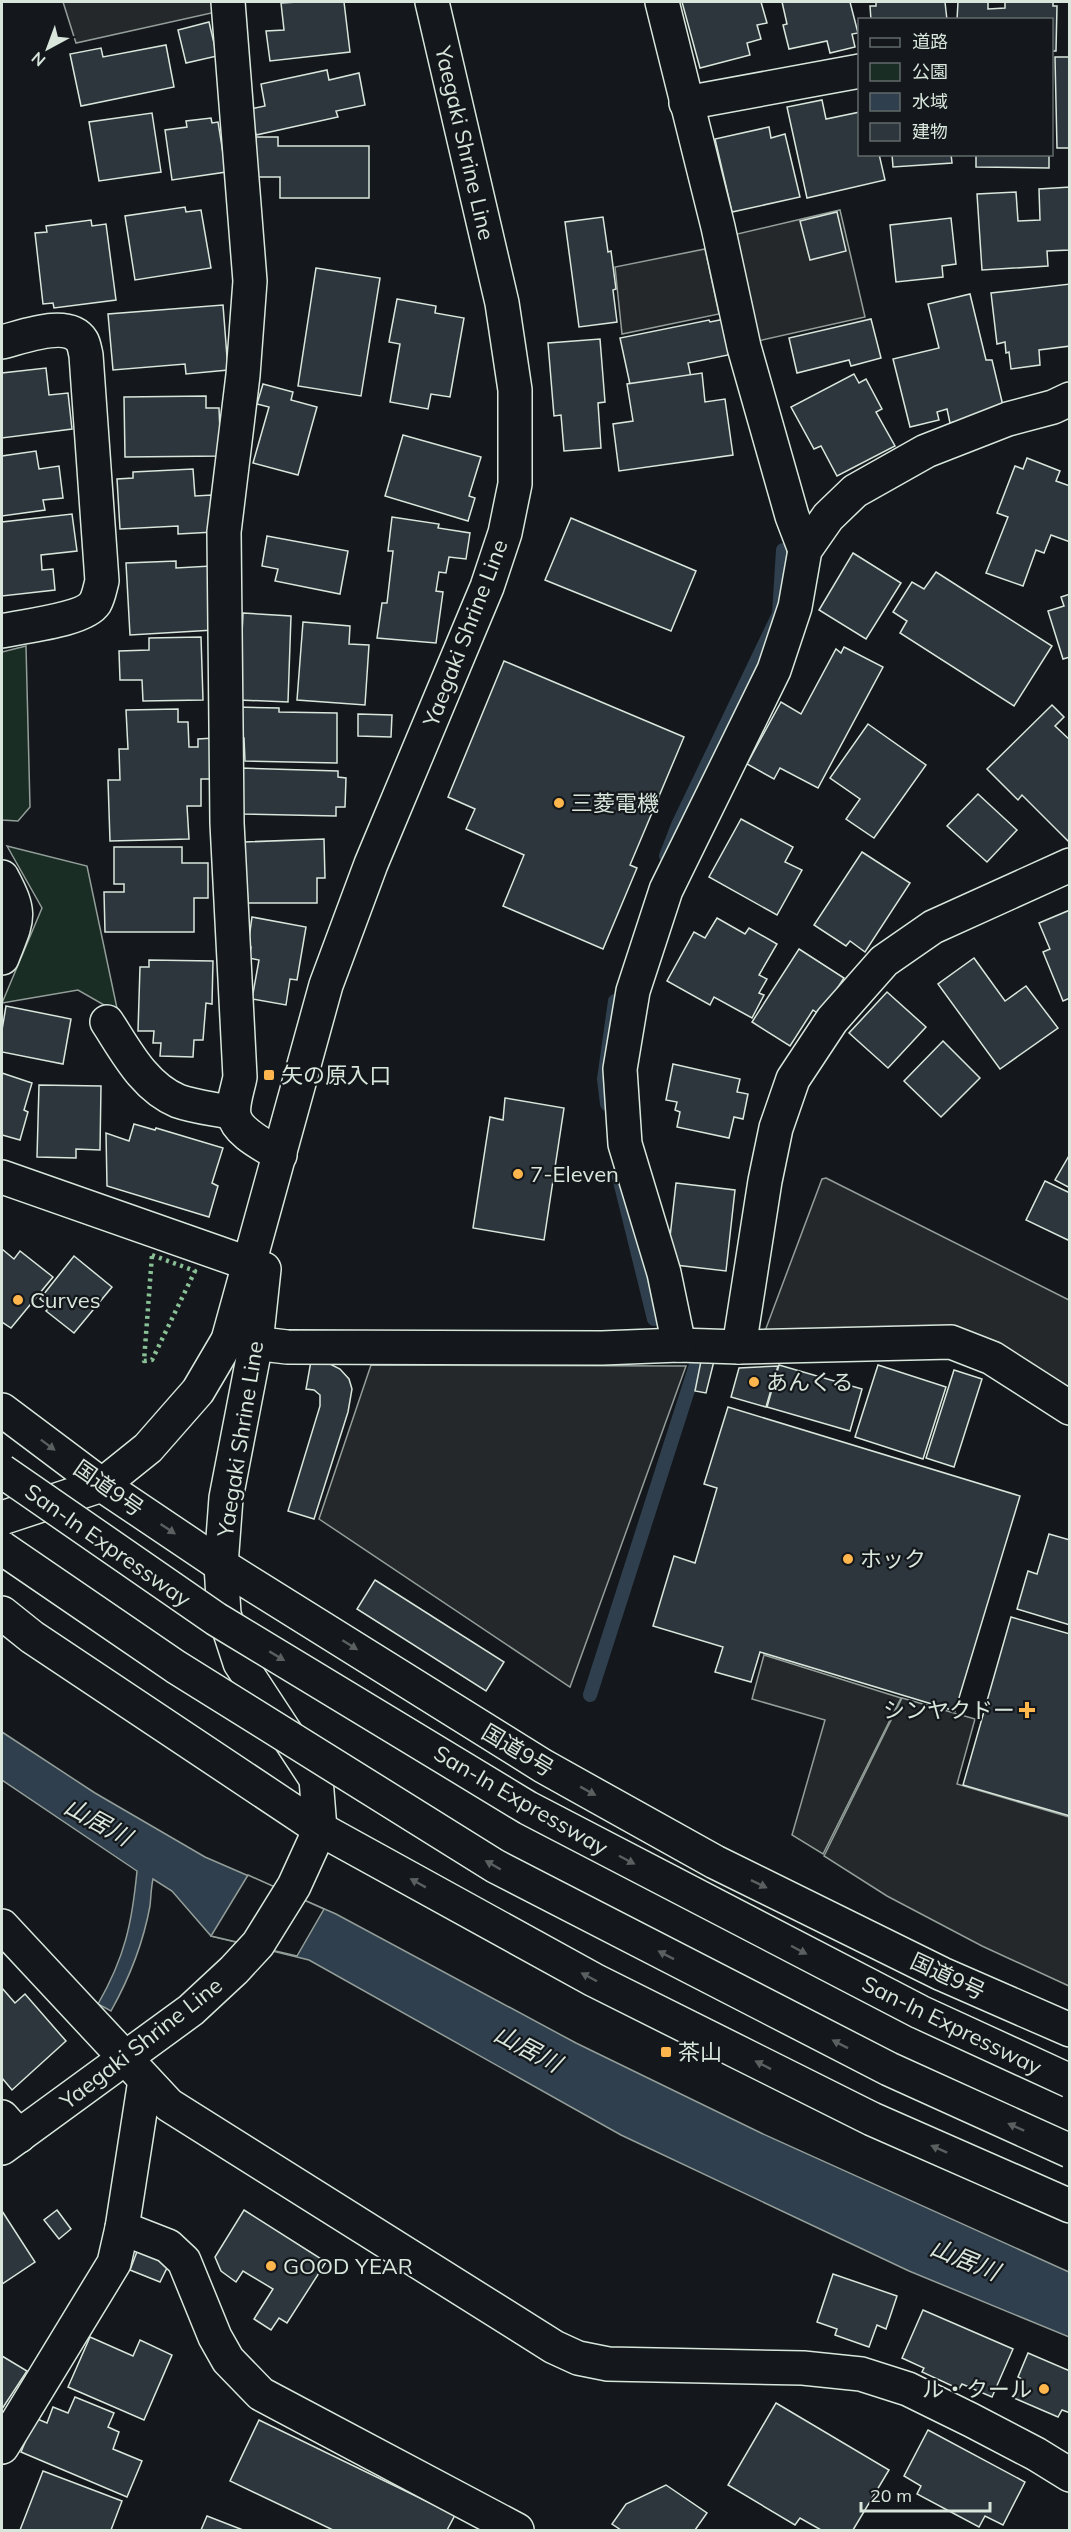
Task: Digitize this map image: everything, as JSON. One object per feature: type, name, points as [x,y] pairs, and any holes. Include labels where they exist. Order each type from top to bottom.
[{"type":"main road","points":[[228,2],[250,281],[243,375],[224,532],[227,823],[240,1077],[233,1113],[236,1123],[277,1166]]},
{"type":"main road","name":"Yaegaki Shrine Line","points":[[7,2134],[136,2069],[191,2010],[258,1944],[294,1886],[320,1829],[316,1779],[240,1663],[224,1614],[222,1564],[226,1498],[250,1264],[326,985],[371,864],[487,587],[505,533],[515,484],[515,390],[502,303],[432,2]]},
{"type":"main road","points":[[662,2],[718,227],[744,347],[792,516],[805,550]]},
{"type":"main road","points":[[686,103],[858,71]]},
{"type":"main road","points":[[2,342],[61,329],[71,331],[82,341],[86,355],[102,581],[94,605],[83,613],[67,619],[2,631]]},
{"type":"main road","points":[[679,1345],[664,1273],[625,1144],[620,1069],[633,991],[666,890],[774,670],[795,607],[805,550],[828,517],[855,491],[926,451],[1008,418],[1053,407],[1070,399]]},
{"type":"main road","points":[[739,1347],[765,1181],[776,1128],[793,1078],[832,1020],[884,961],[933,927],[1070,866]]},
{"type":"main road","points":[[2,877],[12,896],[18,918],[2,958]]},
{"type":"main road","points":[[107,1022],[134,1064],[155,1087],[178,1101],[233,1113]]},
{"type":"main road","name":"Yaegaki Shrine Line","points":[[102,1485],[148,1448],[242,1341],[277,1166]]},
{"type":"main road","points":[[2,1177],[250,1264]]},
{"type":"main road","points":[[242,1341],[299,1347],[602,1348],[951,1342],[992,1358],[1070,1408]]},
{"type":"main road","name":"国道9号","points":[[2,1410],[102,1485],[222,1564],[543,1766],[705,1856],[942,1974],[1070,2030]]},
{"type":"main road","name":"San-In Expressway","points":[[2,1471],[216,1619],[528,1808],[920,2013],[1070,2081]]},
{"type":"main road","points":[[2,1518],[102,1485]]},
{"type":"main road","points":[[2,1548],[176,1667],[495,1866],[889,2069],[1070,2151]]},
{"type":"main road","points":[[2,1613],[32,1637],[320,1829],[594,1980],[872,2119],[1070,2206]]},
{"type":"main road","points":[[2,1926],[169,2105],[554,2347],[578,2358],[608,2364],[803,2368],[861,2374],[908,2389],[1036,2454],[1070,2475]]},
{"type":"main road","points":[[2,2447],[114,2263],[122,2228],[136,2069]]},
{"type":"main road","points":[[122,2228],[168,2246],[184,2261],[215,2337],[228,2360],[261,2394],[517,2530]]},
{"type":"green space","points":[[26,646],[30,807],[18,821],[2,820],[2,652]]},
{"type":"green space","points":[[7,846],[87,866],[118,1013],[78,990],[2,1003],[42,908]]},
{"type":"shaded area","points":[[63,2],[213,2],[216,12],[76,43]]},
{"type":"shaded area","points":[[840,210],[865,317],[758,341],[733,235]]},
{"type":"shaded area","points":[[705,249],[719,314],[622,334],[615,267]]},
{"type":"shaded area","points":[[826,1178],[1069,1300],[1069,1389],[982,1339],[765,1331],[822,1179]]},
{"type":"shaded area","points":[[371,1365],[686,1366],[570,1687],[319,1519]]},
{"type":"shaded area","points":[[764,1655],[901,1698],[823,1854],[792,1835],[825,1720],[752,1699]]},
{"type":"shaded area","points":[[902,1698],[975,1719],[957,1784],[1069,1817],[1069,1986],[982,1946],[887,1896],[824,1856]]},
{"type":"water","name":"山居川","points":[[2,1732],[95,1793],[205,1857],[336,1914],[576,2043],[761,2133],[1069,2272],[1069,2337],[909,2271],[621,2135],[309,1960],[211,1936],[172,1891],[153,1879],[147,1920],[130,1973],[111,2011],[98,2004],[115,1971],[126,1939],[133,1907],[137,1871],[2,1780]]},
{"type":"pier","points":[[248,1875],[324,1909],[297,1956],[211,1936]]},
{"type":"building","points":[[344,2],[350,52],[270,61],[266,31],[284,30],[281,3]]},
{"type":"building","points":[[682,2],[761,2],[767,23],[757,25],[761,39],[747,43],[750,55],[700,68]]},
{"type":"building","points":[[782,2],[850,2],[858,33],[852,34],[855,47],[830,53],[827,41],[789,49],[783,25],[787,24]]},
{"type":"building","points":[[876,2],[945,2],[947,18],[871,18],[870,6],[876,6]]},
{"type":"building","points":[[958,2],[988,2],[988,9],[1005,8],[1005,2],[1053,2],[1053,6],[1057,6],[1056,51],[1053,51],[1053,18],[957,18]]},
{"type":"building","points":[[209,22],[217,56],[186,63],[178,30]]},
{"type":"building","points":[[166,45],[174,87],[81,106],[70,54],[101,48],[103,57]]},
{"type":"building","points":[[1055,57],[1070,57],[1070,148],[1057,148]]},
{"type":"building","points":[[327,70],[329,80],[359,73],[365,105],[336,111],[338,117],[256,135],[250,109],[265,106],[261,84]]},
{"type":"building","points":[[822,100],[826,119],[858,112],[858,156],[879,156],[885,180],[807,198],[787,107]]},
{"type":"building","points":[[152,113],[161,172],[99,181],[89,122]]},
{"type":"building","points":[[211,118],[212,123],[218,122],[226,172],[172,180],[165,130],[187,127],[186,121]]},
{"type":"building","points":[[769,127],[771,138],[785,134],[800,197],[732,212],[715,139]]},
{"type":"building","points":[[256,137],[278,137],[278,146],[369,146],[369,198],[280,198],[280,177],[256,177]]},
{"type":"building","points":[[892,156],[951,156],[952,163],[893,167]]},
{"type":"building","points":[[976,156],[1049,156],[1049,168],[976,167]]},
{"type":"building","points":[[1070,187],[1070,250],[1047,251],[1048,266],[982,270],[977,194],[1016,192],[1018,221],[1040,220],[1039,189]]},
{"type":"building","points":[[185,207],[186,212],[201,210],[211,268],[135,280],[125,216]]},
{"type":"building","points":[[837,212],[846,251],[810,260],[800,221]]},
{"type":"building","points":[[603,217],[608,252],[611,251],[617,322],[579,327],[565,222]]},
{"type":"building","points":[[951,218],[956,264],[942,266],[943,277],[896,282],[890,225]]},
{"type":"building","points":[[91,220],[92,226],[106,224],[116,300],[54,308],[53,303],[43,304],[35,233],[47,232],[46,226]]},
{"type":"building","points":[[316,268],[380,278],[361,396],[298,386]]},
{"type":"building","points":[[1070,284],[1070,346],[1039,350],[1040,365],[1011,369],[1005,342],[997,344],[991,293]]},
{"type":"building","points":[[970,294],[986,360],[992,360],[1004,410],[950,423],[947,409],[937,412],[939,420],[910,427],[893,359],[939,348],[928,304]]},
{"type":"building","points":[[397,299],[436,306],[435,313],[464,318],[450,397],[431,394],[428,409],[390,402],[400,344],[389,342]]},
{"type":"building","points":[[223,305],[228,370],[186,374],[185,364],[113,370],[108,314]]},
{"type":"building","points":[[725,319],[733,354],[688,363],[691,377],[631,389],[620,338],[709,320],[710,322]]},
{"type":"building","points":[[871,319],[881,358],[851,366],[849,360],[797,373],[789,338]]},
{"type":"building","points":[[600,339],[605,402],[598,403],[601,448],[564,451],[561,415],[554,416],[548,343]]},
{"type":"building","points":[[46,368],[49,395],[68,393],[72,429],[2,438],[2,373]]},
{"type":"building","points":[[702,373],[705,402],[725,399],[733,455],[619,471],[613,424],[633,421],[627,384]]},
{"type":"building","points":[[854,374],[859,383],[866,379],[882,409],[876,412],[895,446],[837,476],[821,446],[814,449],[791,407]]},
{"type":"building","points":[[263,384],[293,392],[291,400],[317,407],[298,475],[253,463],[269,407],[257,404]]},
{"type":"building","points":[[206,396],[206,408],[219,408],[221,456],[125,457],[124,397]]},
{"type":"building","points":[[403,435],[481,457],[469,496],[475,498],[468,521],[385,496]]},
{"type":"building","points":[[36,451],[39,469],[59,466],[63,498],[43,500],[45,510],[2,516],[2,456]]},
{"type":"building","points":[[1027,458],[1060,471],[1056,481],[1070,486],[1070,542],[1051,535],[1044,553],[1036,550],[1023,586],[986,573],[1008,517],[997,513],[1015,466],[1023,469]]},
{"type":"building","points":[[193,469],[195,496],[212,495],[214,532],[178,534],[178,526],[120,529],[117,479],[133,478],[133,472]]},
{"type":"building","points":[[72,514],[77,551],[41,555],[42,570],[53,569],[55,590],[2,596],[2,522]]},
{"type":"building","points":[[392,517],[439,524],[438,528],[470,533],[466,559],[449,557],[446,573],[439,572],[436,591],[443,592],[436,643],[377,638],[382,603],[387,603],[393,551],[388,551]]},
{"type":"building","points":[[571,518],[696,571],[671,631],[545,580]]},
{"type":"building","points":[[267,536],[348,551],[340,594],[275,581],[278,569],[262,566]]},
{"type":"building","points":[[853,553],[901,583],[866,639],[819,610]]},
{"type":"building","points":[[176,561],[176,568],[211,566],[214,630],[130,635],[126,563]]},
{"type":"building","points":[[936,572],[1052,646],[1014,706],[900,633],[907,621],[893,612],[912,582],[924,589]]},
{"type":"building","points":[[1070,594],[1070,657],[1063,659],[1048,611],[1064,606],[1061,597]]},
{"type":"building","points":[[243,613],[291,616],[288,702],[239,700]]},
{"type":"building","points":[[303,622],[350,626],[349,644],[369,645],[365,705],[297,700]]},
{"type":"building","points":[[201,637],[203,700],[143,701],[142,680],[120,680],[119,651],[149,650],[149,638]]},
{"type":"building","points":[[844,647],[883,667],[818,788],[780,768],[774,779],[747,764],[781,702],[801,714],[836,649],[841,653]]},
{"type":"building","name":"三菱電機","points":[[504,661],[684,737],[630,865],[637,868],[603,949],[503,906],[524,855],[466,829],[475,809],[448,797]]},
{"type":"building","points":[[1052,705],[1064,717],[1055,726],[1070,740],[1069,842],[1022,795],[1018,800],[987,769]]},
{"type":"building","points":[[236,707],[279,708],[279,712],[337,713],[337,763],[245,761],[244,738],[235,738]]},
{"type":"building","points":[[178,709],[178,722],[188,722],[189,747],[198,747],[198,739],[214,738],[215,779],[201,779],[201,806],[187,806],[189,839],[110,841],[108,780],[120,780],[119,749],[128,749],[126,710]]},
{"type":"building","points":[[358,714],[392,715],[391,737],[358,736]]},
{"type":"building","points":[[868,724],[926,765],[874,838],[846,819],[860,799],[830,778]]},
{"type":"building","points":[[241,768],[338,771],[338,777],[346,778],[345,807],[336,807],[336,816],[240,814]]},
{"type":"building","points":[[978,794],[1017,830],[987,862],[947,826]]},
{"type":"building","points":[[741,819],[793,847],[785,862],[802,870],[777,915],[709,877]]},
{"type":"building","points":[[324,839],[325,878],[317,878],[317,903],[248,903],[244,842]]},
{"type":"building","points":[[114,847],[182,847],[182,863],[208,863],[208,898],[194,898],[194,932],[105,932],[104,892],[124,892],[124,884],[114,884]]},
{"type":"building","points":[[862,852],[910,883],[865,952],[850,941],[846,946],[814,925]]},
{"type":"building","points":[[1070,910],[1070,998],[1063,1001],[1043,952],[1050,949],[1039,923]]},
{"type":"building","points":[[252,917],[306,927],[297,980],[290,979],[286,1005],[252,999],[259,960],[249,958],[251,947],[248,946]]},
{"type":"building","points":[[717,918],[745,934],[749,928],[777,944],[759,975],[767,979],[759,993],[764,995],[752,1018],[714,997],[710,1005],[667,981],[694,932],[705,938]]},
{"type":"building","points":[[799,949],[844,978],[820,1015],[813,1010],[790,1046],[752,1022]]},
{"type":"building","points":[[974,958],[1005,1001],[1026,986],[1058,1028],[1000,1069],[938,984]]},
{"type":"building","points":[[149,960],[213,961],[212,1004],[206,1003],[203,1040],[194,1040],[193,1057],[160,1056],[161,1043],[153,1043],[154,1031],[138,1031],[140,967],[149,967]]},
{"type":"building","points":[[887,992],[926,1027],[888,1068],[849,1033]]},
{"type":"building","points":[[6,1006],[71,1019],[63,1064],[2,1052],[2,1030]]},
{"type":"building","points":[[943,1041],[980,1078],[941,1117],[904,1081]]},
{"type":"building","points":[[673,1064],[740,1079],[737,1092],[748,1094],[743,1119],[734,1117],[729,1138],[677,1127],[680,1112],[675,1110],[677,1102],[666,1100]]},
{"type":"building","points":[[2,1073],[32,1083],[24,1110],[28,1112],[20,1140],[2,1135]]},
{"type":"building","points":[[39,1085],[101,1086],[100,1150],[76,1149],[76,1158],[37,1157]]},
{"type":"building","name":"7-Eleven","points":[[505,1098],[564,1108],[544,1240],[473,1228],[490,1117],[503,1120]]},
{"type":"building","points":[[134,1124],[155,1130],[156,1128],[223,1148],[212,1183],[218,1186],[209,1217],[107,1186],[106,1133],[129,1141]]},
{"type":"building","points":[[1070,1154],[1070,1188],[1055,1180]]},
{"type":"building","points":[[1045,1181],[1070,1193],[1070,1241],[1026,1220]]},
{"type":"building","points":[[676,1183],[735,1190],[726,1271],[667,1264]]},
{"type":"building","name":"Curves","points":[[2,1249],[14,1259],[20,1251],[53,1277],[11,1328],[2,1322]]},
{"type":"building","points":[[74,1256],[112,1287],[74,1333],[46,1311],[50,1307],[40,1299]]},
{"type":"building","points":[[311,1361],[328,1363],[340,1369],[349,1379],[352,1389],[348,1412],[314,1519],[288,1511],[320,1406],[320,1395],[314,1390],[306,1389]]},
{"type":"building","points":[[701,1361],[714,1361],[706,1393],[695,1391]]},
{"type":"building","points":[[779,1365],[862,1389],[850,1431],[767,1407]]},
{"type":"building","points":[[878,1365],[946,1387],[923,1459],[855,1437]]},
{"type":"building","name":"あんくる","points":[[778,1366],[766,1407],[731,1397],[739,1368]]},
{"type":"building","points":[[954,1370],[982,1379],[954,1467],[926,1458]]},
{"type":"building","name":"ホック","points":[[728,1407],[1020,1496],[955,1711],[760,1652],[751,1682],[715,1672],[723,1647],[653,1626],[674,1556],[695,1563],[717,1488],[704,1484]]},
{"type":"building","points":[[1049,1534],[1070,1540],[1070,1625],[1017,1609],[1028,1571],[1037,1574]]},
{"type":"building","points":[[375,1580],[504,1662],[486,1691],[357,1609]]},
{"type":"building","name":"シンヤクドー","points":[[1011,1617],[1070,1634],[1070,1816],[963,1785]]},
{"type":"building","points":[[2,1988],[15,2003],[25,1994],[66,2041],[12,2090],[2,2078]]},
{"type":"building","points":[[57,2210],[71,2229],[59,2239],[44,2220]]},
{"type":"building","name":"GOOD YEAR","points":[[244,2210],[326,2262],[287,2323],[279,2318],[271,2330],[254,2319],[273,2289],[243,2271],[236,2282],[221,2271],[215,2257]]},
{"type":"building","points":[[2,2211],[35,2262],[2,2284]]},
{"type":"building","points":[[138,2249],[170,2262],[160,2282],[130,2270]]},
{"type":"building","points":[[833,2274],[897,2296],[886,2329],[877,2325],[869,2347],[835,2335],[837,2329],[817,2322]]},
{"type":"building","points":[[923,2310],[1013,2349],[992,2397],[962,2384],[959,2389],[922,2372],[924,2368],[902,2358]]},
{"type":"building","points":[[90,2337],[133,2356],[140,2340],[172,2355],[144,2420],[68,2387]]},
{"type":"building","name":"ル・クール","points":[[1028,2353],[1070,2371],[1070,2413],[1062,2410],[1058,2417],[1014,2398],[1022,2379],[1018,2377]]},
{"type":"building","points":[[2,2356],[27,2371],[2,2409]]},
{"type":"building","points":[[75,2397],[114,2413],[108,2427],[119,2432],[113,2449],[142,2461],[127,2497],[21,2452],[35,2418],[47,2423],[53,2407],[68,2413]]},
{"type":"building","points":[[776,2403],[889,2470],[853,2530],[821,2530],[800,2518],[795,2525],[728,2485]]},
{"type":"building","points":[[259,2420],[455,2515],[447,2530],[333,2530],[230,2481]]},
{"type":"building","points":[[928,2430],[1025,2482],[1003,2525],[985,2516],[979,2527],[917,2494],[921,2486],[904,2476]]},
{"type":"building","points":[[43,2471],[122,2501],[111,2530],[20,2530]]},
{"type":"building","points":[[666,2485],[707,2513],[695,2530],[621,2530],[612,2524],[626,2504]]},
{"type":"building","points":[[207,2516],[243,2530],[201,2530]]},
{"type":"waterway","points":[[666,856],[678,825],[779,614],[783,550]]},
{"type":"waterway","points":[[607,1104],[604,1079],[615,1001]]},
{"type":"waterway","points":[[618,1173],[654,1319],[663,1317]]},
{"type":"waterway","points":[[590,1695],[696,1365]]},
{"type":"hedge","points":[[152,1255],[195,1271],[152,1360],[144,1361],[152,1255]]},
{"type":"place","name":"三菱電機","points":[[559,803]]},
{"type":"place","name":"矢の原入口","points":[[269,1075]]},
{"type":"place","name":"7-Eleven","points":[[518,1174]]},
{"type":"place","name":"Curves","points":[[18,1300]]},
{"type":"place","name":"あんくる","points":[[754,1382]]},
{"type":"place","name":"ホック","points":[[848,1559]]},
{"type":"place","name":"シンヤクドー","points":[[1027,1710]]},
{"type":"place","name":"茶山","points":[[666,2052]]},
{"type":"place","name":"GOOD YEAR","points":[[271,2266]]},
{"type":"place","name":"ル・クール","points":[[1044,2389]]}]
